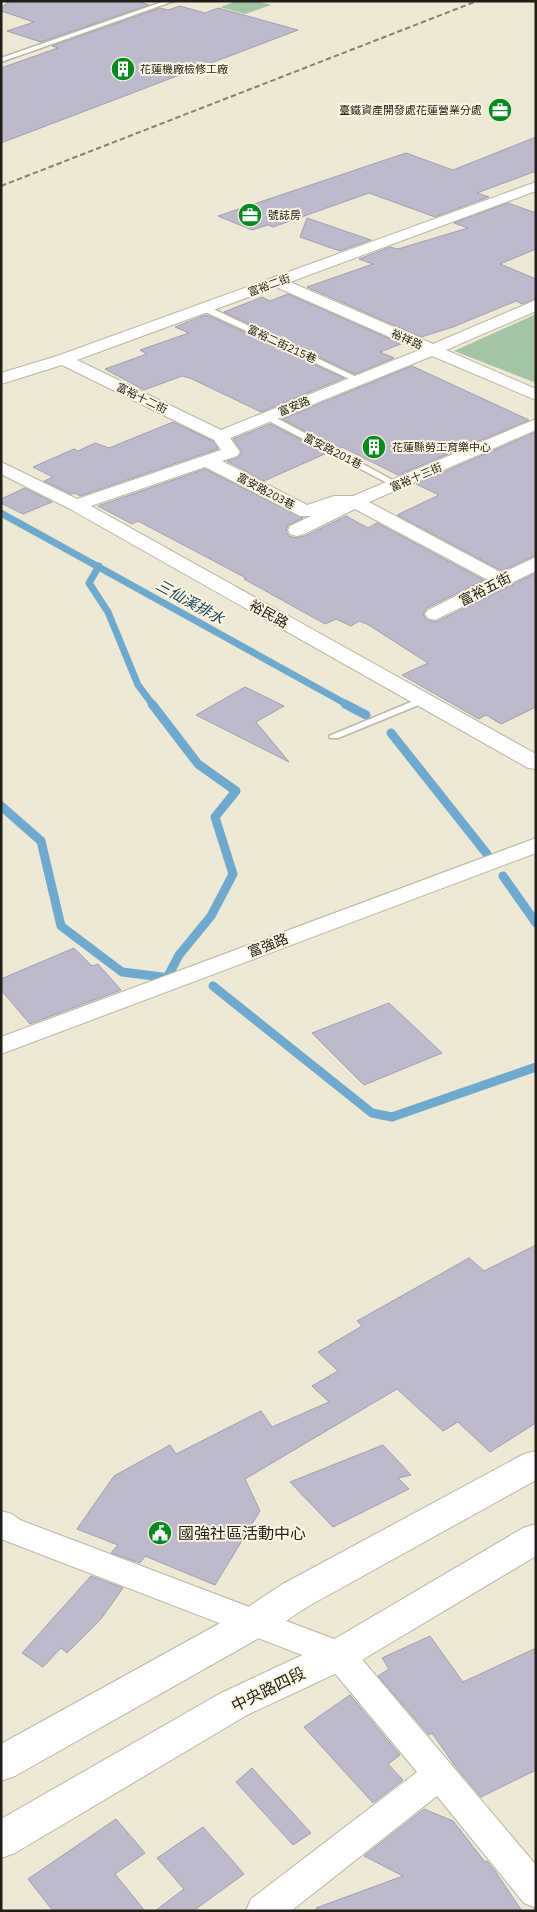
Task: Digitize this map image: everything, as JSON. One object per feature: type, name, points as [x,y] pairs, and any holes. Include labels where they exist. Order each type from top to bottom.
[{"type":"street","name":"富裕二街","points":[[1,379],[63,359],[278,282],[536,186]]},
{"type":"street","points":[[513,195],[536,202]]},
{"type":"street","name":"裕祥路","points":[[278,282],[536,395]]},
{"type":"street","name":"富安路","points":[[220,436],[432,350],[536,305]]},
{"type":"street","name":"富裕十二街","points":[[63,359],[220,436]]},
{"type":"street","name":"富裕十三街","points":[[297,530],[355,502],[536,424]]},
{"type":"street","points":[[76,505],[231,452],[220,436]]},
{"type":"street","name":"富安路203巷","points":[[206,460],[306,512],[334,501],[355,502]]},
{"type":"street","name":"裕民路","points":[[1,467],[76,505],[536,763]]},
{"type":"street","points":[[355,502],[502,580]]},
{"type":"street","name":"富裕五街","points":[[435,614],[536,564]]},
{"type":"street","name":"富強路","points":[[1,1046],[536,845]]},
{"type":"street","points":[[1,1764],[255,1622],[294,1596],[536,1464]]},
{"type":"street","points":[[1,1523],[9,1529],[339,1655],[440,1774],[536,1892]]},
{"type":"street","name":"中央路四段","points":[[1,1840],[234,1704],[339,1655],[536,1538]]},
{"type":"street","points":[[264,1911],[440,1774]]},
{"type":"lane","points":[[1,60],[165,2]]},
{"type":"lane","name":"富裕二街215巷","points":[[204,308],[359,380]]},
{"type":"lane","name":"富安路201巷","points":[[268,417],[398,484]]},
{"type":"lane","points":[[334,736],[423,700]]},
{"type":"green space","points":[[237,1],[258,1],[271,5],[245,14],[220,7]]},
{"type":"green space","points":[[536,314],[536,383],[454,351]]},
{"type":"building","points":[[11,1],[137,1],[149,5],[41,42],[7,31],[34,22],[1,11],[1,8]]},
{"type":"building","name":"花蓮機廠檢修工廠","points":[[180,6],[205,13],[218,8],[298,30],[1,143],[1,68],[58,48],[52,46],[160,8],[168,10]]},
{"type":"building","points":[[536,137],[536,171],[477,193],[489,197],[435,217],[369,193],[273,227],[268,225],[252,230],[218,216],[406,153],[453,170]]},
{"type":"building","points":[[508,203],[536,213],[536,249],[500,264],[536,279],[536,298],[522,304],[516,301],[453,327],[421,337],[307,287],[373,264],[359,259],[390,247],[398,249],[468,228],[454,223]]},
{"type":"building","points":[[307,218],[371,240],[340,251],[300,237]]},
{"type":"building","points":[[288,294],[401,344],[380,352],[394,358],[355,374],[224,312],[262,297],[270,301]]},
{"type":"building","points":[[205,315],[344,378],[261,412],[190,378],[182,376],[144,390],[105,369],[147,354],[140,350],[189,333],[175,327]]},
{"type":"building","points":[[412,366],[529,420],[398,475],[342,447],[338,449],[282,419]]},
{"type":"building","points":[[173,422],[213,441],[218,449],[80,496],[75,493],[71,494],[44,481],[53,477],[33,467],[74,449],[78,451],[95,443],[109,448]]},
{"type":"building","points":[[270,424],[327,453],[264,481],[227,461],[238,458],[242,452],[233,439]]},
{"type":"building","points":[[536,432],[536,555],[502,571],[397,515],[439,495],[416,484]]},
{"type":"building","points":[[205,469],[303,518],[288,525],[286,531],[289,536],[296,538],[305,536],[346,516],[368,528],[377,523],[484,580],[427,608],[423,614],[427,620],[436,622],[536,573],[536,707],[501,724],[486,715],[479,719],[402,675],[428,663],[367,624],[359,621],[351,626],[336,619],[325,624],[244,579],[246,578],[138,521],[132,524],[98,506]]},
{"type":"building","points":[[25,488],[52,502],[23,514],[1,503],[1,499]]},
{"type":"building","points":[[245,687],[284,706],[256,722],[289,762],[196,715]]},
{"type":"building","points":[[74,948],[92,966],[98,964],[121,990],[30,1024],[1,990],[1,979]]},
{"type":"building","points":[[389,1003],[442,1053],[364,1085],[312,1033]]},
{"type":"building","points":[[536,1245],[536,1423],[490,1452],[458,1422],[443,1431],[397,1389],[245,1479],[260,1511],[215,1585],[145,1556],[140,1563],[111,1553],[118,1545],[77,1529],[114,1476],[170,1445],[176,1454],[261,1411],[272,1427],[329,1402],[312,1386],[338,1371],[318,1352],[362,1326],[357,1321],[469,1258],[484,1271]]},
{"type":"building","points":[[383,1445],[411,1475],[398,1478],[409,1489],[333,1527],[290,1482]]},
{"type":"building","points":[[91,1576],[123,1588],[101,1619],[67,1653],[61,1648],[43,1667],[22,1653]]},
{"type":"building","points":[[430,1636],[463,1682],[536,1648],[536,1770],[481,1797],[455,1766],[432,1733],[429,1735],[378,1676],[389,1669],[382,1658]]},
{"type":"building","points":[[350,1695],[400,1755],[388,1764],[403,1780],[373,1803],[304,1727]]},
{"type":"building","points":[[252,1768],[311,1833],[293,1845],[236,1782]]},
{"type":"building","points":[[424,1809],[453,1821],[485,1862],[487,1861],[495,1871],[522,1911],[317,1911],[316,1908],[403,1876],[364,1856]]},
{"type":"building","points":[[116,1819],[145,1853],[115,1874],[145,1911],[53,1911],[28,1879]]},
{"type":"building","points":[[203,1827],[244,1874],[193,1911],[155,1911],[184,1889],[157,1858]]},
{"type":"waterway","name":"三仙溪排水","points":[[1,513],[98,567]]},
{"type":"waterway","name":"三仙溪排水","points":[[98,567],[348,705]]},
{"type":"waterway","points":[[98,567],[89,583],[108,612],[138,685],[153,705]]},
{"type":"waterway","points":[[152,704],[198,764],[236,791],[215,817],[233,874],[211,916],[179,955],[167,978]]},
{"type":"waterway","name":"三仙溪排水","points":[[345,704],[366,715]]},
{"type":"waterway","name":"三仙溪排水","points":[[391,733],[487,854]]},
{"type":"waterway","points":[[1,806],[41,841],[61,926],[122,972],[167,978]]},
{"type":"waterway","name":"三仙溪排水","points":[[503,876],[536,923]]},
{"type":"waterway","points":[[213,986],[372,1113],[392,1117],[536,1067]]},
{"type":"railway","points":[[1,186],[477,1]]},
{"type":"place","name":"花蓮機廠檢修工廠","points":[[123,69]]},
{"type":"place","name":"臺鐵資產開發處花蓮營業分處","points":[[500,110]]},
{"type":"place","name":"號誌房","points":[[250,215]]},
{"type":"place","name":"花蓮縣勞工育樂中心","points":[[374,447]]},
{"type":"place","name":"國強社區活動中心","points":[[160,1533]]}]
